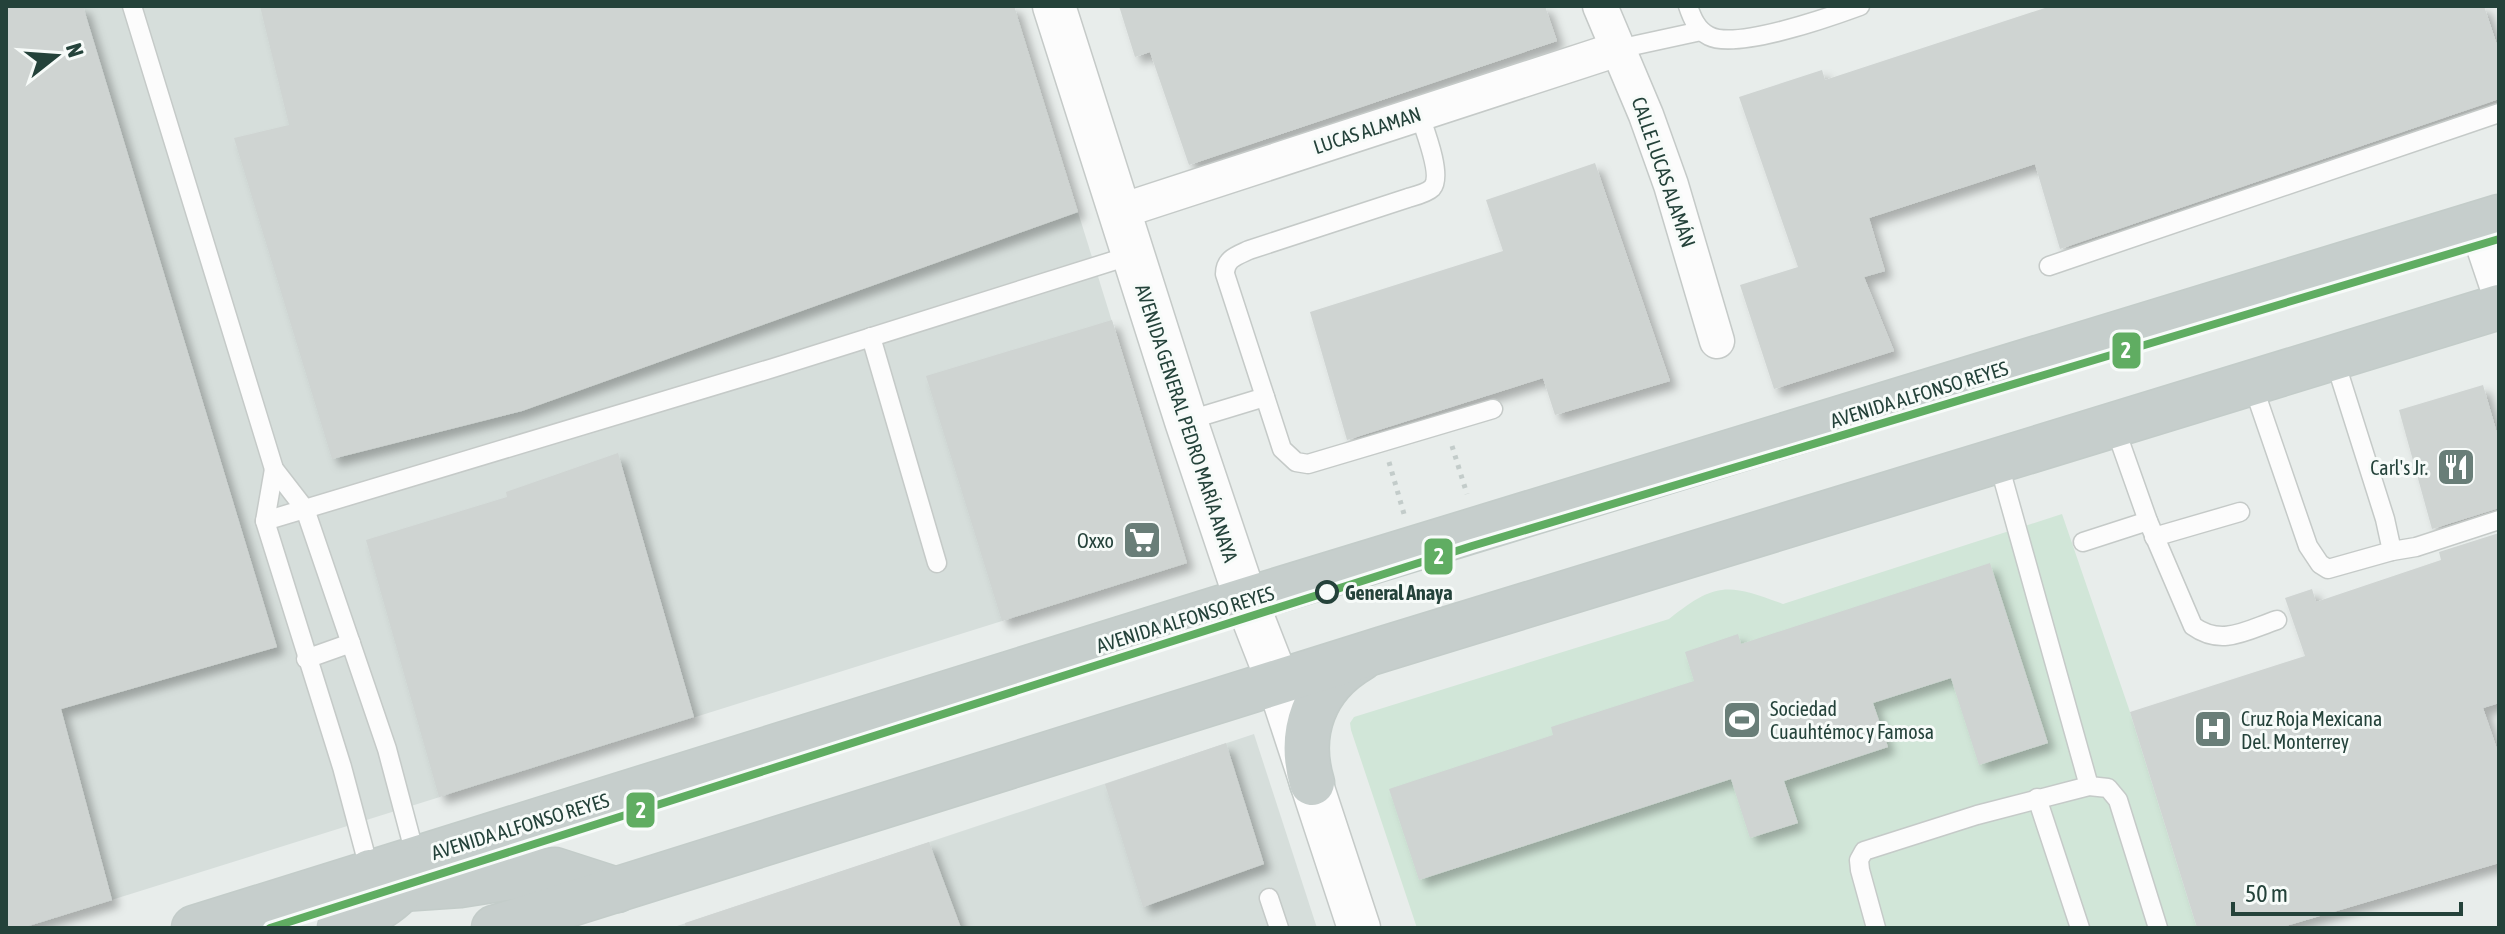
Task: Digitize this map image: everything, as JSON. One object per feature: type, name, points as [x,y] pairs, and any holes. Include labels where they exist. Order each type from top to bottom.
[{"type":"highway","name":"AVENIDA ALFONSO REYES","points":[[194,928],[396,873],[1246,600],[2488,220]]},
{"type":"highway","points":[[494,928],[1383,649],[2499,307]]},
{"type":"highway","points":[[1312,783],[1305,751],[1310,718],[1316,703],[1347,667],[1383,649]]},
{"type":"highway","points":[[340,928],[372,913],[396,873],[460,885],[555,870],[617,890]]},
{"type":"street","name":"AVENIDA GENERAL PEDRO MARÍA ANAYA","points":[[1054,6],[1186,421],[1246,600],[1278,682],[1359,928]]},
{"type":"street","name":"CALLE LUCAS ALAMÁN","points":[[1600,6],[1646,115],[1671,185],[1717,341]]},
{"type":"street","name":"LUCAS ALAMAN","points":[[1118,212],[1618,49]]},
{"type":"street","points":[[2488,220],[2499,292]]},
{"type":"lane","points":[[132,6],[274,469],[305,509],[387,749],[396,873]]},
{"type":"lane","points":[[1688,6],[1701,31],[1712,38],[1743,38],[1773,32],[1860,6]]},
{"type":"lane","points":[[1618,49],[1701,31]]},
{"type":"lane","points":[[1419,113],[1435,167],[1436,179],[1432,188],[1249,250],[1225,266],[1230,293],[1282,449],[1296,462],[1308,464],[1493,409]]},
{"type":"lane","points":[[2049,266],[2499,113]]},
{"type":"lane","points":[[265,521],[1132,255]]},
{"type":"lane","points":[[871,337],[937,563]]},
{"type":"lane","points":[[2334,358],[2385,519],[2392,551]]},
{"type":"lane","points":[[2252,383],[2308,546],[2320,564],[2328,569],[2416,547],[2499,520]]},
{"type":"lane","points":[[1186,421],[1265,397]]},
{"type":"lane","points":[[2114,425],[2151,529],[2193,626],[2206,635],[2231,636],[2277,620]]},
{"type":"lane","points":[[1997,461],[2089,786]]},
{"type":"lane","points":[[274,469],[265,521],[306,659],[342,767],[396,873]]},
{"type":"lane","points":[[2083,542],[2240,512]]},
{"type":"lane","points":[[306,659],[351,643]]},
{"type":"lane","points":[[1876,928],[1860,870],[1859,860],[1864,851],[2037,798],[2089,786],[2108,788],[2118,800],[2158,928]]},
{"type":"lane","points":[[2037,798],[2078,928]]},
{"type":"lane","points":[[1269,898],[1279,928]]},
{"type":"path","points":[[1446,424],[1477,530]]},
{"type":"path","points":[[1383,442],[1415,549]]},
{"type":"shaded area","points":[[6,6],[1014,6],[1187,563],[22,928]]},
{"type":"shaded area","points":[[1254,734],[1317,928],[671,928]]},
{"type":"green space","name":"Sociedad Cuauhtémoc y Famosa","points":[[2062,514],[2130,712],[2197,928],[1417,928],[1351,730],[1350,723],[1354,717],[1669,619],[1711,592],[1748,592],[1783,604]]},
{"type":"building","points":[[6,6],[83,6],[277,647],[61,709],[112,900],[22,928],[6,928]]},
{"type":"building","points":[[260,6],[1014,6],[1078,212],[522,411],[332,459],[234,138],[289,125]]},
{"type":"building","points":[[1119,6],[1545,6],[1557,41],[1189,165],[1150,52],[1135,57]]},
{"type":"building","points":[[2051,6],[2484,6],[2499,51],[2499,99],[2060,249],[2035,164],[1869,218],[1885,271],[1864,277],[1894,351],[1774,389],[1740,285],[1798,267],[1739,97],[1822,70],[1825,80]]},
{"type":"building","points":[[1595,163],[1670,381],[1555,415],[1543,378],[1347,440],[1310,312],[1503,251],[1486,200]]},
{"type":"building","points":[[1112,320],[1187,563],[1002,621],[926,376]]},
{"type":"building","points":[[2483,385],[2499,440],[2499,508],[2432,529],[2399,410]]},
{"type":"building","points":[[618,453],[694,717],[439,797],[366,540],[507,497],[506,492]]},
{"type":"building","points":[[2499,533],[2499,703],[2483,708],[2499,755],[2499,863],[2279,928],[2197,928],[2130,712],[2305,656],[2285,598],[2312,589],[2316,602],[2441,560],[2439,552]]},
{"type":"building","name":"Sociedad Cuauhtémoc y Famosa","points":[[1990,563],[2048,743],[1979,765],[1951,678],[1873,703],[1888,747],[1784,781],[1798,823],[1750,838],[1731,779],[1419,880],[1389,789],[1553,735],[1551,727],[1694,681],[1685,652],[1738,634],[1741,644]]},
{"type":"building","points":[[1226,743],[1264,864],[1143,907],[1105,784]]},
{"type":"building","points":[[929,842],[961,928],[686,928],[685,923]]},
{"type":"transit line","name":"2","points":[[270,928],[1472,546],[2499,239]]},
{"type":"place","name":"Carl's Jr.","points":[[2456,467]]},
{"type":"place","name":"Oxxo","points":[[1142,540]]},
{"type":"place","name":"General Anaya","points":[[1327,592]]},
{"type":"place","name":"Sociedad Cuauhtémoc y Famosa","points":[[1742,720]]},
{"type":"place","name":"Cruz Roja Mexicana Del. Monterrey","points":[[2213,729]]}]
